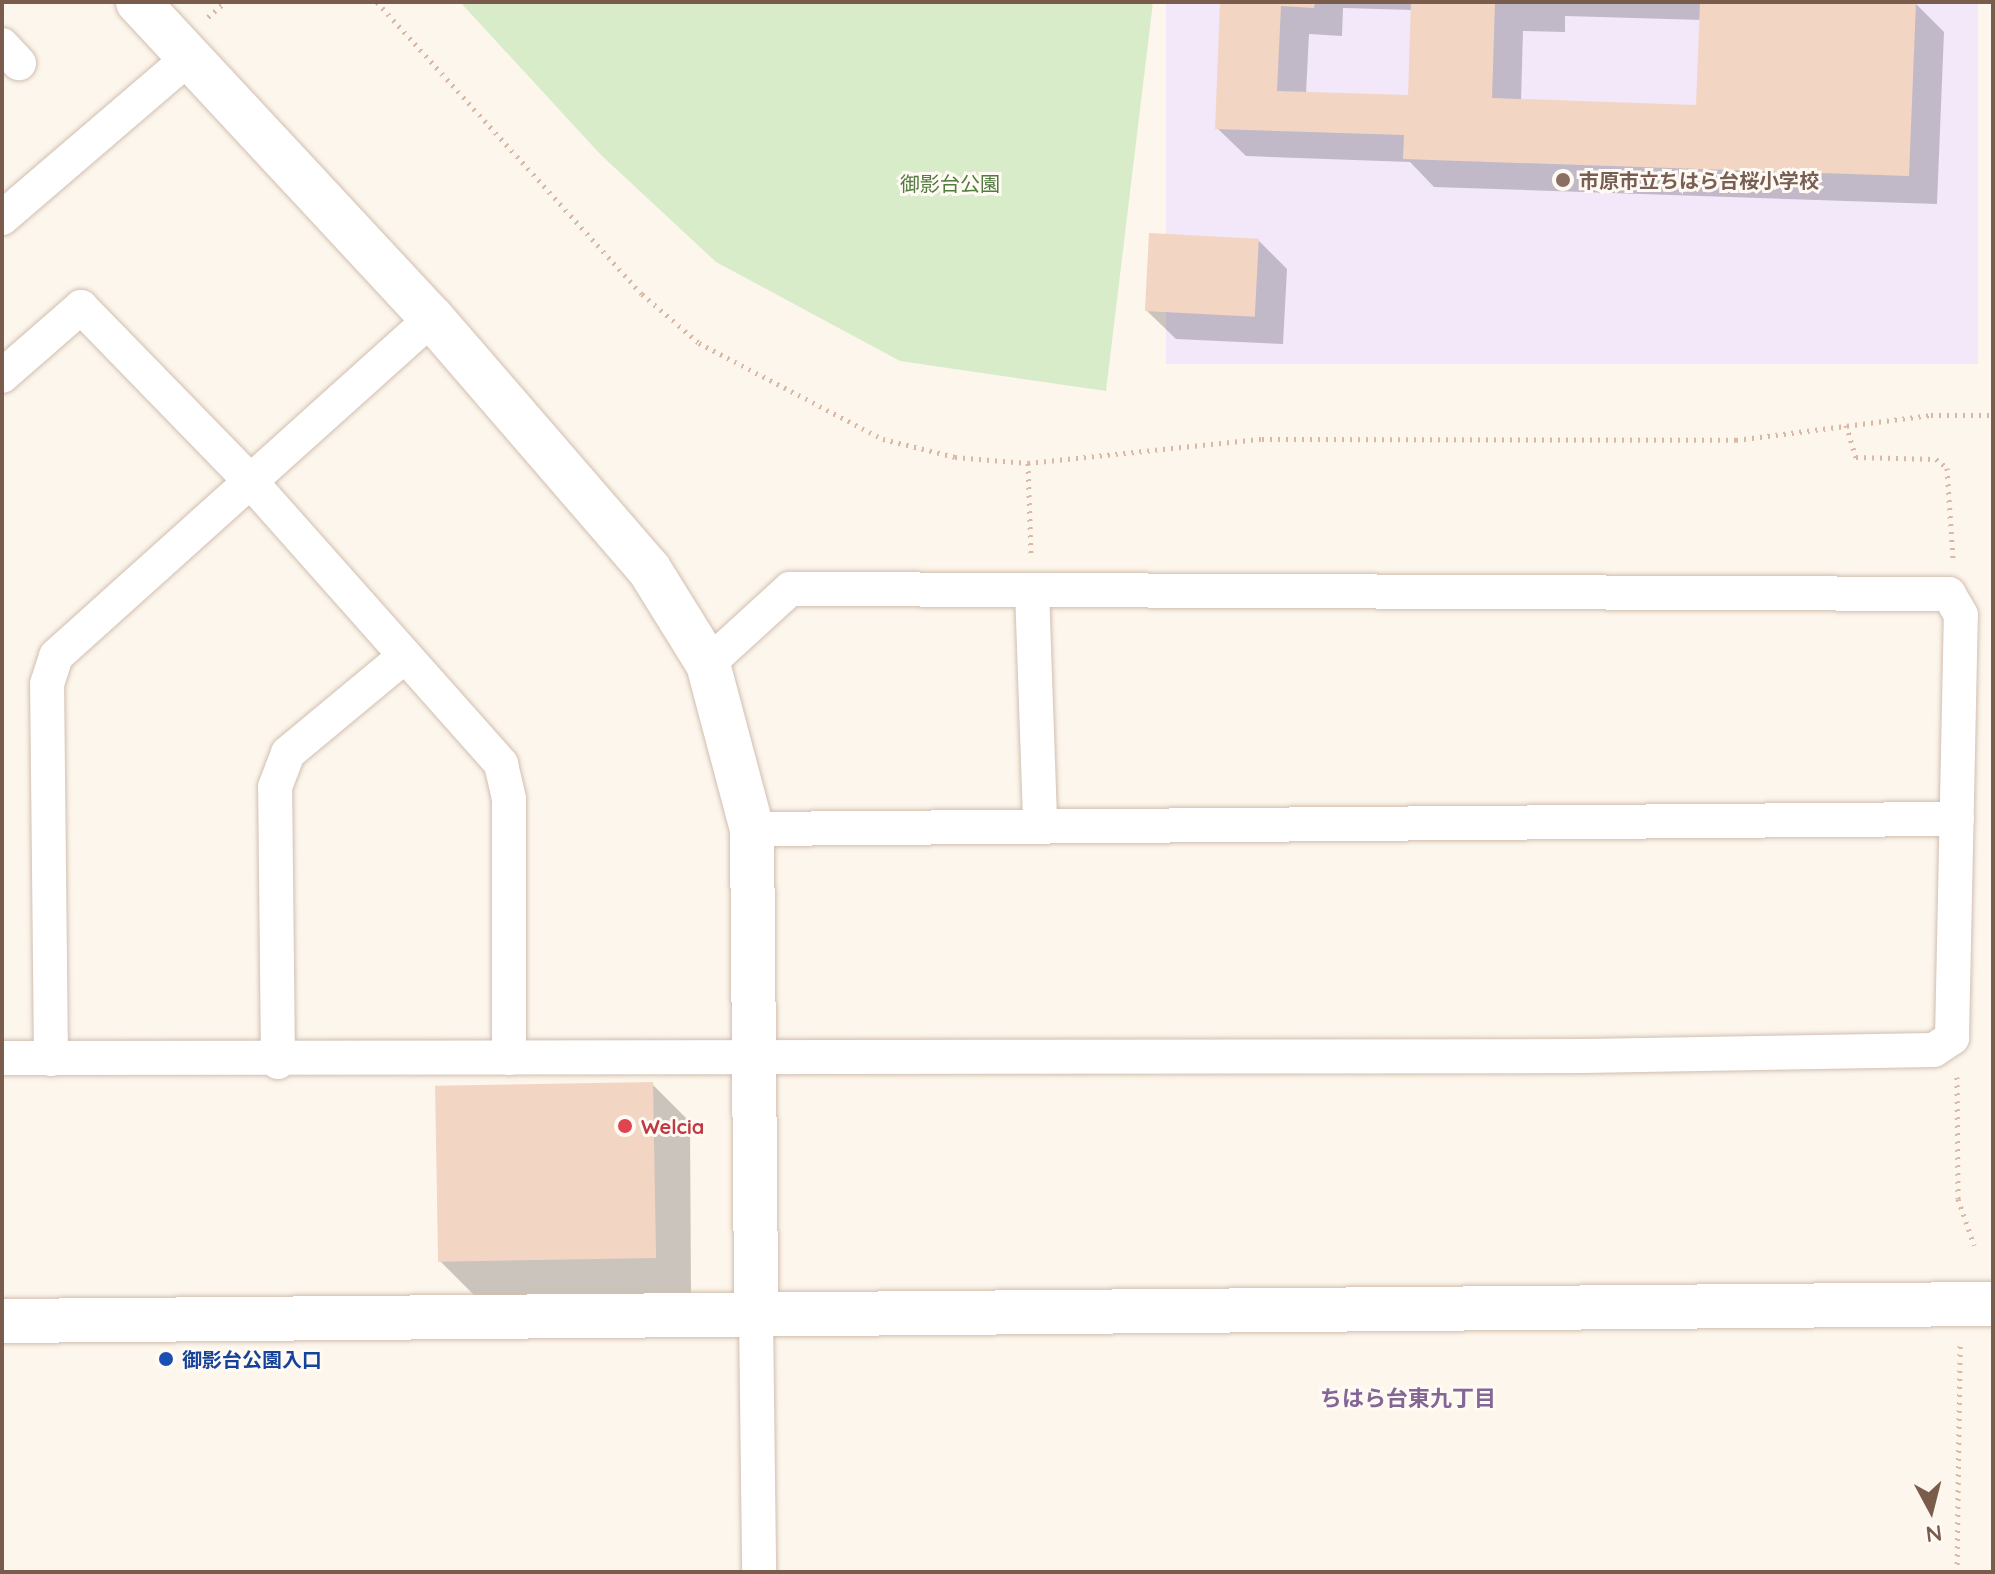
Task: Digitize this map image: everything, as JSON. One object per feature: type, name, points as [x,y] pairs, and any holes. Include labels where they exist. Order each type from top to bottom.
[{"type":"street","points":[[138,2],[432,318],[649,569],[708,664],[752,829],[759,1572]]},
{"type":"street","points":[[2,218],[190,57]]},
{"type":"street","points":[[2,376],[81,307],[251,482],[501,764],[509,799],[509,1058]]},
{"type":"street","points":[[51,1059],[47,684],[56,656],[432,318]]},
{"type":"street","points":[[2,1058],[278,1062],[755,1055],[1584,1056],[1942,1045],[1952,1038],[1961,615],[1949,594],[790,589],[708,664]]},
{"type":"street","points":[[1032,590],[1040,821]]},
{"type":"street","points":[[278,1062],[275,787],[288,753],[405,656]]},
{"type":"street","points":[[752,829],[1040,821],[1957,819]]},
{"type":"street","points":[[2,1321],[1977,1304]]},
{"type":"path","points":[[377,2],[642,294],[699,343],[883,439],[955,457],[1028,463],[1262,439],[1736,440],[1931,415],[1993,415]]},
{"type":"path","points":[[1846,425],[1856,457],[1936,459],[1947,468],[1949,594]]},
{"type":"path","points":[[1028,463],[1032,590]]},
{"type":"path","points":[[1942,1045],[1957,1070],[1958,1199],[1974,1245]]},
{"type":"path","points":[[1957,1572],[1977,1304]]},
{"type":"shaded area","name":"市原市立ちはら台桜小学校","points":[[1166,2],[1978,2],[1978,364],[1166,364]]},
{"type":"green space","name":"御影台公園","points":[[460,2],[1153,2],[1106,391],[900,361],[716,262],[601,155]]},
{"type":"building","points":[[1220,2],[1315,2],[1314,8],[1281,6],[1277,91],[1408,95],[1411,2],[1495,2],[1492,98],[1696,105],[1700,2],[1916,2],[1909,176],[1403,159],[1404,135],[1215,129]]},
{"type":"building","points":[[1149,233],[1259,239],[1255,317],[1145,311]]},
{"type":"building","points":[[653,1082],[656,1258],[438,1262],[435,1086]]},
{"type":"place","name":"市原市立ちはら台桜小学校","points":[[1563,180]]},
{"type":"place","name":"Welcia","points":[[625,1126]]},
{"type":"place","name":"御影台公園入口","points":[[166,1359]]},
{"type":"district","name":"ちはら台東九丁目","points":[[1408,1399]]}]
